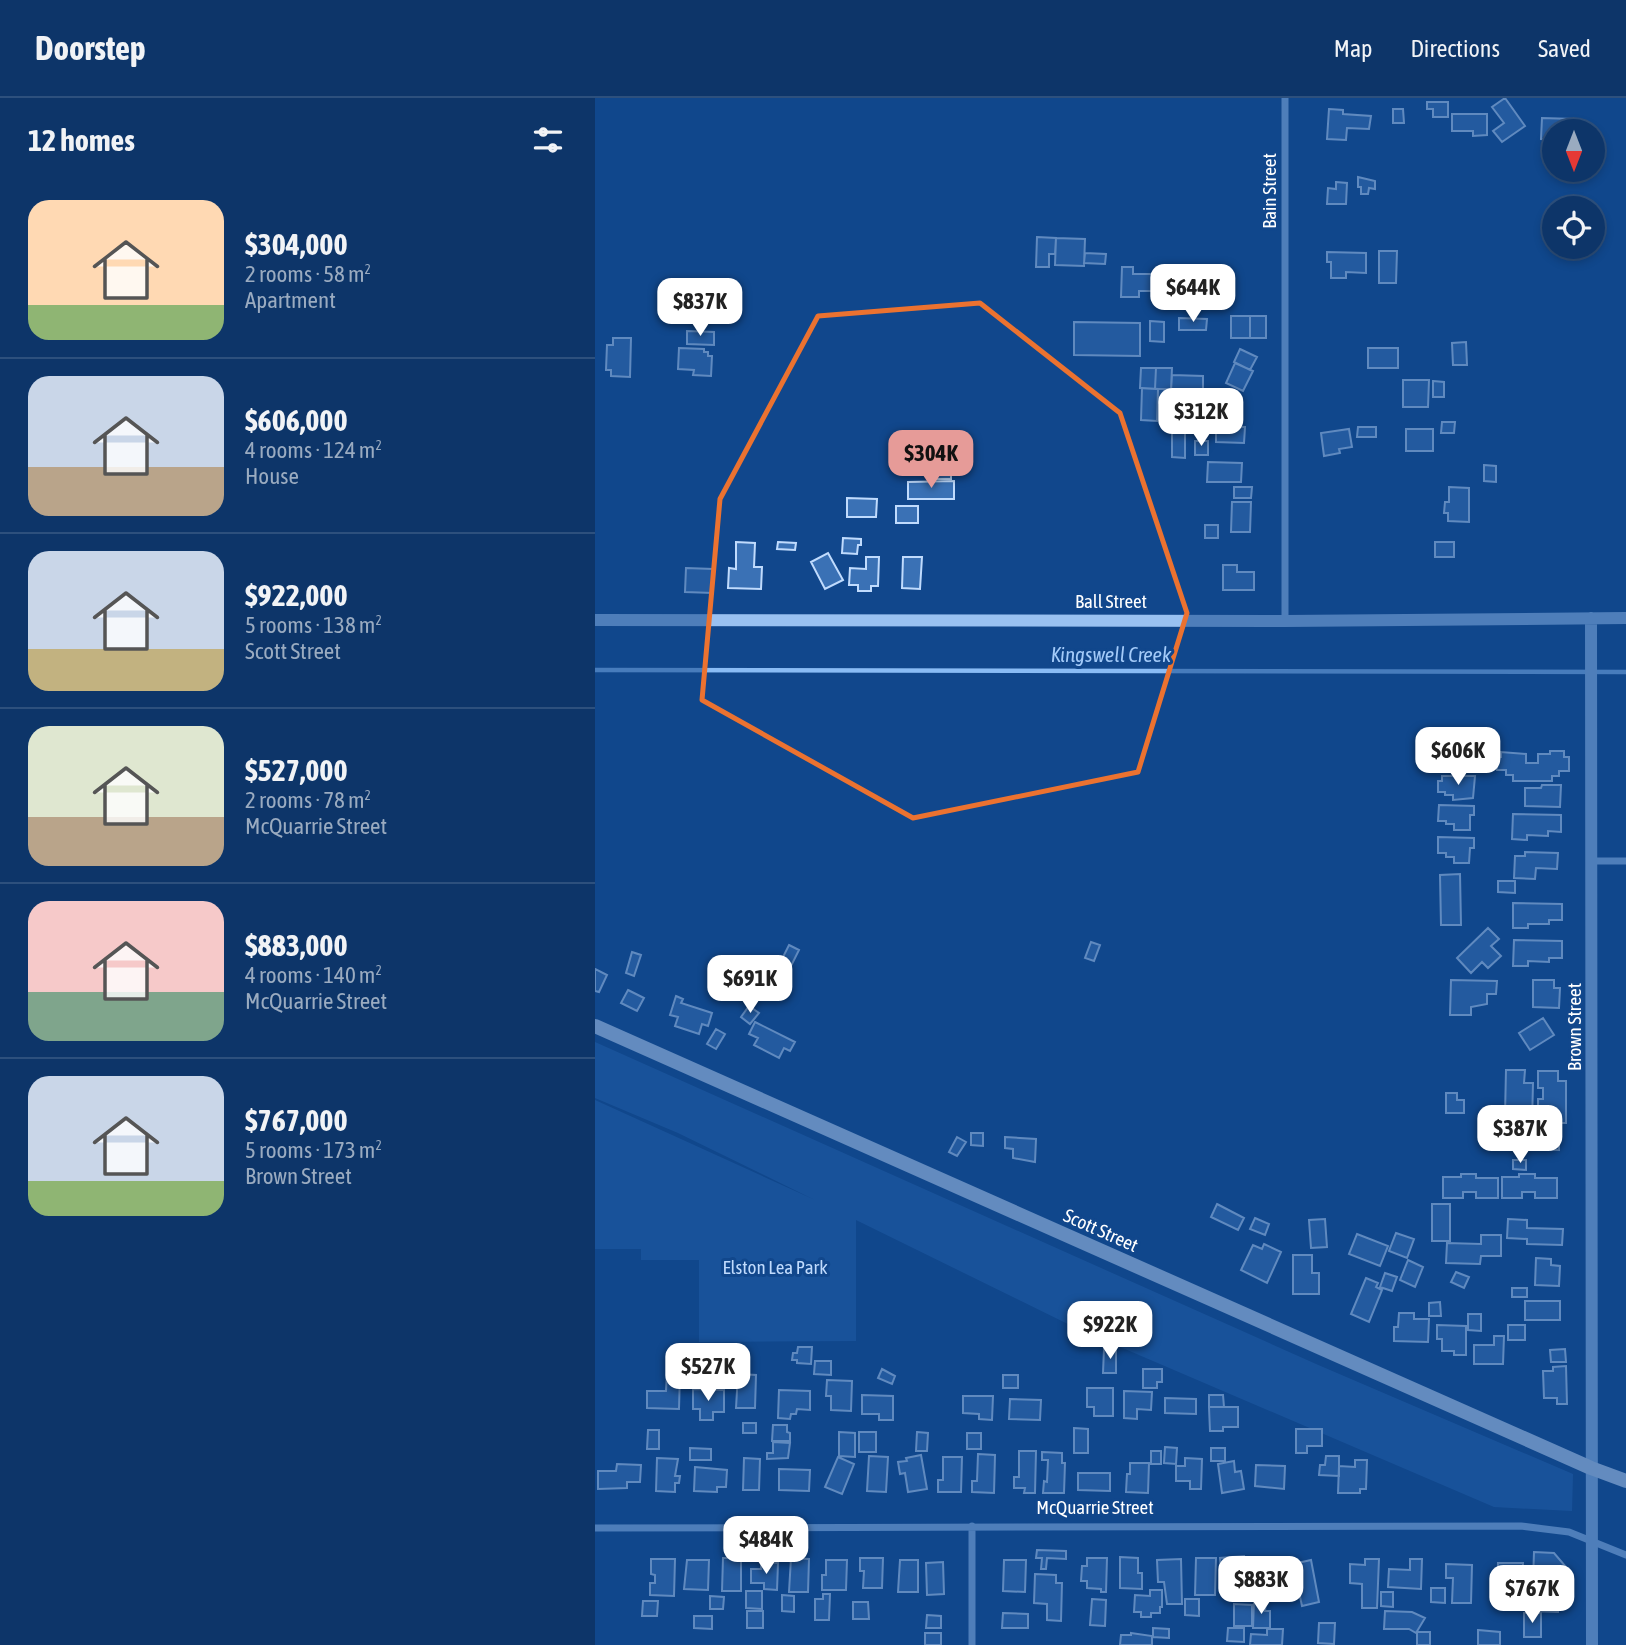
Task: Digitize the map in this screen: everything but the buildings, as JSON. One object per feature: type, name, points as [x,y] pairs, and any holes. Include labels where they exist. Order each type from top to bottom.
[{"type":"main road","name":"Scott Street","points":[[595,1026],[1591,1468]]},
{"type":"main road","points":[[1591,1468],[1626,1481]]},
{"type":"street","name":"Bain Street","points":[[1285,98],[1285,621]]},
{"type":"street","name":"Brown Street","points":[[1591,618],[1592,1645]]},
{"type":"street","name":"Ball Street","points":[[595,620],[1285,621],[1626,618]]},
{"type":"street","points":[[1593,861],[1626,861]]},
{"type":"street","points":[[972,1526],[972,1645]]},
{"type":"street","name":"McQuarrie Street","points":[[595,1528],[1521,1526],[1557,1529],[1593,1540],[1626,1555]]},
{"type":"highlighted area","points":[[980,303],[1120,413],[1187,613],[1138,772],[913,818],[702,700],[720,499],[818,316]]},
{"type":"green space","name":"Elston Lea Park","points":[[595,1042],[1316,1364],[1573,1474],[1572,1511],[1494,1507],[1076,1328],[856,1220],[856,1341],[699,1342],[699,1260],[641,1260],[641,1249],[595,1249],[595,1100],[815,1200],[678,1133],[595,1098]]},
{"type":"waterway","name":"Kingswell Creek","points":[[595,670],[1626,672]]}]
